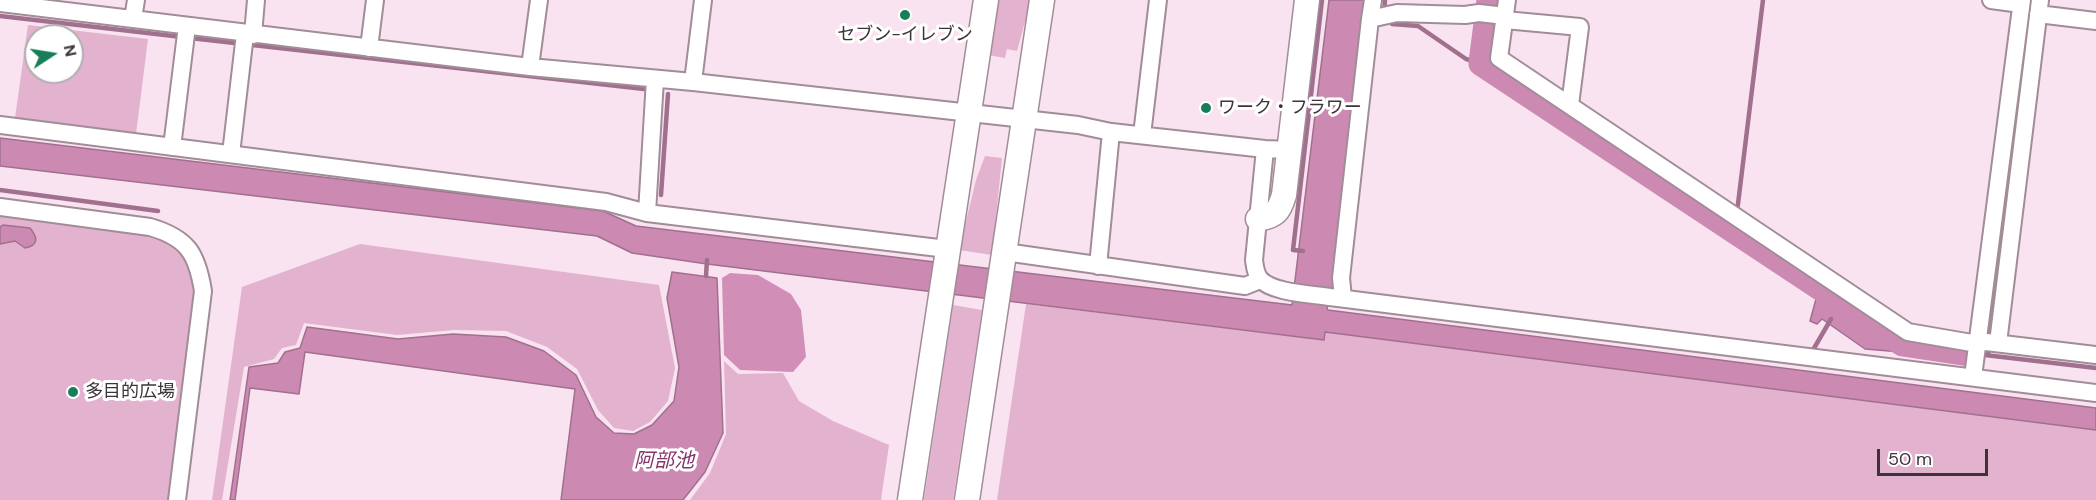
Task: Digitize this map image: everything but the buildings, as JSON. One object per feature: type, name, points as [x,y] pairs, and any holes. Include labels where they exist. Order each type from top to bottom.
[{"type":"street","points":[[133,19],[136,0]]},
{"type":"street","points":[[231,154],[246,39],[256,0]]},
{"type":"street","points":[[369,48],[375,0]]},
{"type":"street","points":[[530,67],[538,0]]},
{"type":"street","points":[[693,82],[704,0]]},
{"type":"street","points":[[910,500],[986,0]]},
{"type":"street","points":[[967,500],[1042,0]]},
{"type":"street","points":[[1142,135],[1158,0]]},
{"type":"street","points":[[1258,219],[1270,217],[1280,209],[1284,195],[1307,0]]},
{"type":"street","points":[[1337,298],[1382,16],[1373,0]]},
{"type":"street","points":[[1985,346],[2021,2],[1991,0]]},
{"type":"street","points":[[0,3],[18,2],[133,19],[186,34],[369,48],[530,67],[693,82],[1078,125],[1111,132],[1290,150]]},
{"type":"street","points":[[1973,377],[1985,346],[2039,7],[2096,21]]},
{"type":"street","points":[[1382,16],[1476,9],[1580,27],[1570,105]]},
{"type":"street","points":[[1504,13],[1499,58],[1908,332],[1985,346],[2096,355]]},
{"type":"street","points":[[172,147],[186,34]]},
{"type":"street","points":[[647,213],[655,79]]},
{"type":"street","points":[[0,125],[606,202],[647,213],[947,253]]},
{"type":"street","points":[[1098,266],[1111,132]]},
{"type":"street","points":[[1265,149],[1254,260],[1260,280],[1279,289],[2096,393]]},
{"type":"street","points":[[0,207],[150,227],[168,232],[186,245],[199,267],[203,291],[177,500]]},
{"type":"street","points":[[1004,258],[1098,266],[1245,286],[1260,280]]},
{"type":"shaded area","points":[[996,0],[1031,0],[1017,51],[1007,49],[1005,58],[988,55]]},
{"type":"shaded area","points":[[84,32],[148,39],[136,134],[15,118],[24,54],[24,84],[84,84]]},
{"type":"shaded area","points":[[985,156],[1002,158],[992,255],[959,250],[976,180]]},
{"type":"shaded area","points":[[0,216],[160,237],[183,250],[194,274],[196,295],[169,500],[0,500]]},
{"type":"shaded area","points":[[360,244],[659,285],[675,368],[668,401],[650,422],[633,431],[614,428],[598,410],[577,369],[547,347],[506,331],[454,330],[397,335],[304,323],[296,345],[282,348],[274,359],[244,367],[222,500],[212,500],[242,287]]},
{"type":"shaded area","points":[[730,273],[758,275],[791,294],[801,310],[806,357],[793,372],[740,370],[724,355],[722,278]]},
{"type":"shaded area","points":[[1026,304],[1323,340],[1325,332],[2096,430],[2096,500],[997,500]]},
{"type":"shaded area","points":[[953,305],[982,310],[953,500],[924,500]]},
{"type":"shaded area","points":[[724,361],[738,374],[783,373],[799,401],[833,421],[889,445],[881,500],[690,500],[710,473],[726,434]]},
{"type":"water","points":[[1329,0],[1366,0],[1333,292],[1328,310],[2096,408],[2096,430],[1325,332],[1324,340],[707,264],[632,253],[597,236],[0,166],[0,138],[603,211],[636,226],[1292,305]]},
{"type":"water","points":[[3,225],[30,228],[36,238],[35,243],[25,248],[15,241],[0,244],[0,227]]},
{"type":"water","name":"阿部池","points":[[672,272],[717,278],[723,433],[705,472],[683,500],[561,500],[575,389],[305,352],[299,394],[250,388],[235,500],[230,500],[249,367],[278,363],[285,352],[300,348],[307,327],[398,339],[453,334],[506,337],[544,351],[576,375],[596,417],[614,433],[634,434],[652,425],[674,401],[679,367],[667,298]]},
{"type":"water","points":[[1815,276],[1904,337],[1901,352],[1865,349],[1822,319],[1817,324],[1810,321],[1816,299],[1809,285]]},
{"type":"waterway","points":[[1303,251],[1293,250],[1322,0]]},
{"type":"waterway","points":[[1385,0],[1386,13],[1392,24],[1418,26],[1466,59],[1482,63]]},
{"type":"waterway","points":[[1490,0],[1482,63],[1840,300]]},
{"type":"waterway","points":[[1737,212],[1763,0]]},
{"type":"waterway","points":[[1988,355],[2031,0]]},
{"type":"waterway","points":[[0,16],[182,37]]},
{"type":"waterway","points":[[190,38],[644,89]]},
{"type":"waterway","points":[[661,195],[668,94]]},
{"type":"waterway","points":[[0,190],[158,211]]},
{"type":"waterway","points":[[706,276],[707,260]]},
{"type":"waterway","points":[[1813,350],[1831,319]]},
{"type":"waterway","points":[[1872,322],[1903,343],[1969,353]]},
{"type":"waterway","points":[[1985,355],[2096,368]]},
{"type":"place","name":"セブン-イレブン","points":[[905,15]]},
{"type":"place","name":"ワーク・フラワー","points":[[1206,108]]},
{"type":"place","name":"多目的広場","points":[[73,392]]}]
